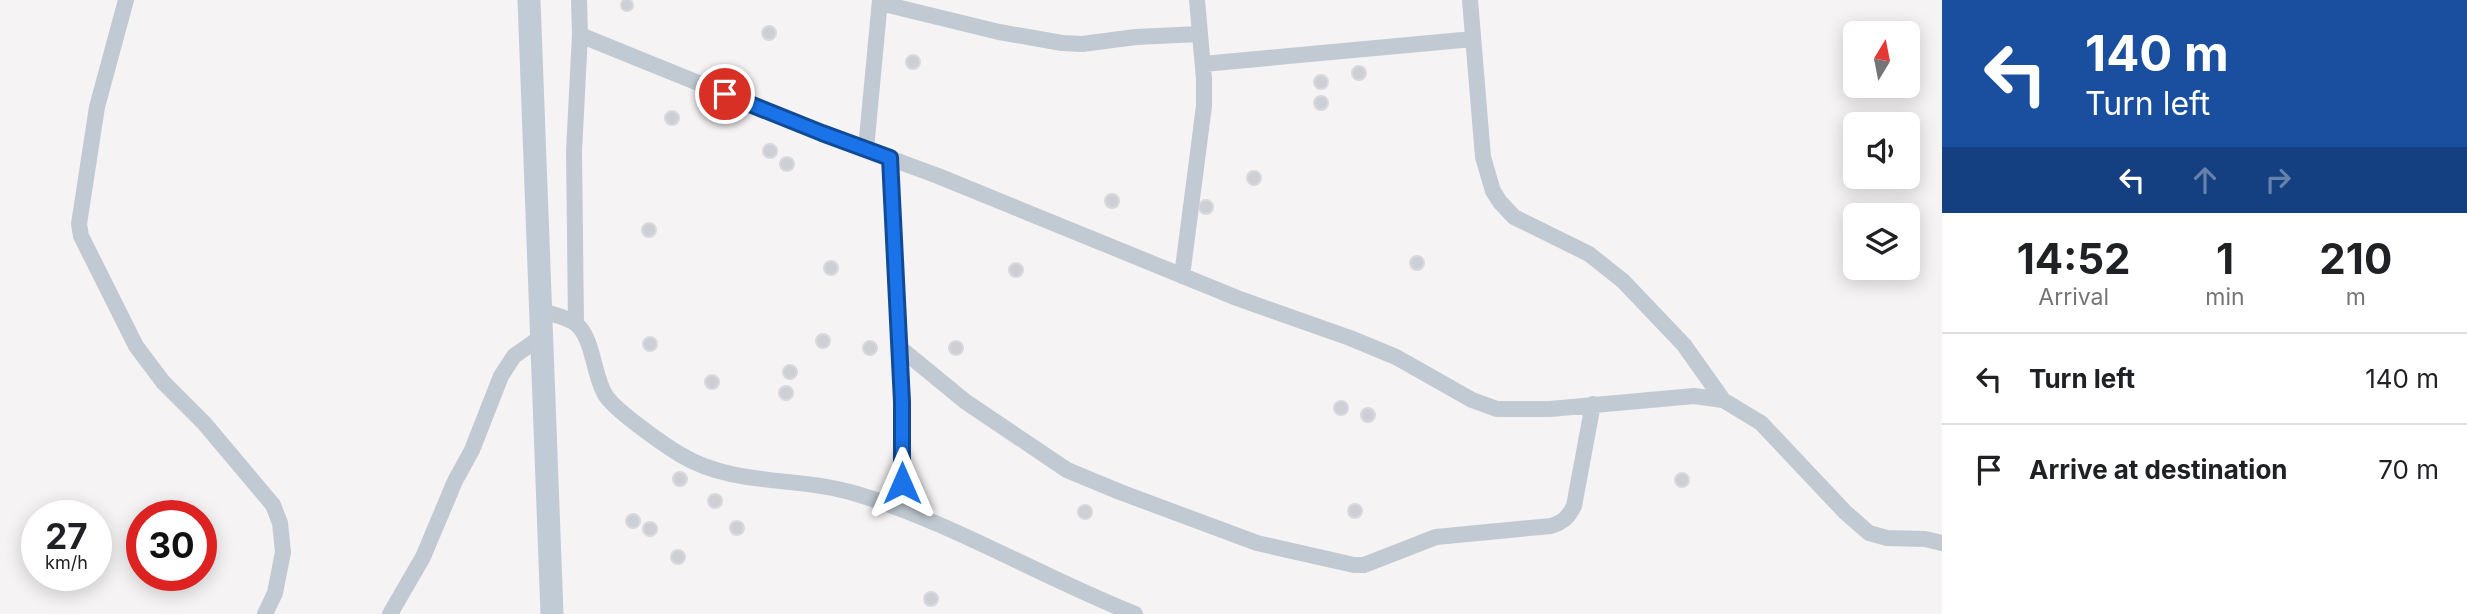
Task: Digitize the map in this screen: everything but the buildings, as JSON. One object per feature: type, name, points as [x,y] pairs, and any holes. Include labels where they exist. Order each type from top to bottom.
[{"type":"street","points":[[126,0],[97,107],[79,223],[81,236],[136,346],[163,382],[205,423],[273,505],[280,523],[283,552],[275,593],[265,614]]},
{"type":"street","points":[[529,0],[552,614]]},
{"type":"street","points":[[579,0],[580,35],[574,151],[576,323],[587,342],[606,396],[631,419],[680,455],[704,467],[839,489],[903,510],[1086,595],[1135,614]]},
{"type":"street","points":[[1182,276],[1189,208],[1202,129],[1203,64],[1197,0]]},
{"type":"street","points":[[1470,0],[1483,157],[1493,191],[1514,218],[1589,254],[1623,281],[1684,345],[1723,400]]},
{"type":"street","points":[[866,149],[880,2],[999,32],[1062,43],[1082,44],[1136,37],[1199,34]]},
{"type":"street","points":[[580,35],[1237,298],[1350,338],[1396,357],[1472,400],[1497,409],[1517,410],[1694,396],[1723,400],[1761,423],[1844,512],[1869,533],[1887,538],[1925,539],[1942,543]]},
{"type":"street","points":[[1203,64],[1473,39]]},
{"type":"street","points":[[890,158],[900,348],[903,510]]},
{"type":"street","points":[[540,310],[576,323]]},
{"type":"street","points":[[390,614],[423,557],[455,481],[472,450],[501,376],[514,356],[541,337]]},
{"type":"street","points":[[900,348],[966,402],[1067,470],[1257,543],[1354,565],[1364,565],[1436,537],[1550,526],[1562,522],[1574,506],[1593,404]]},
{"type":"route","points":[[725,94],[890,158],[902,402],[902,483]]}]
